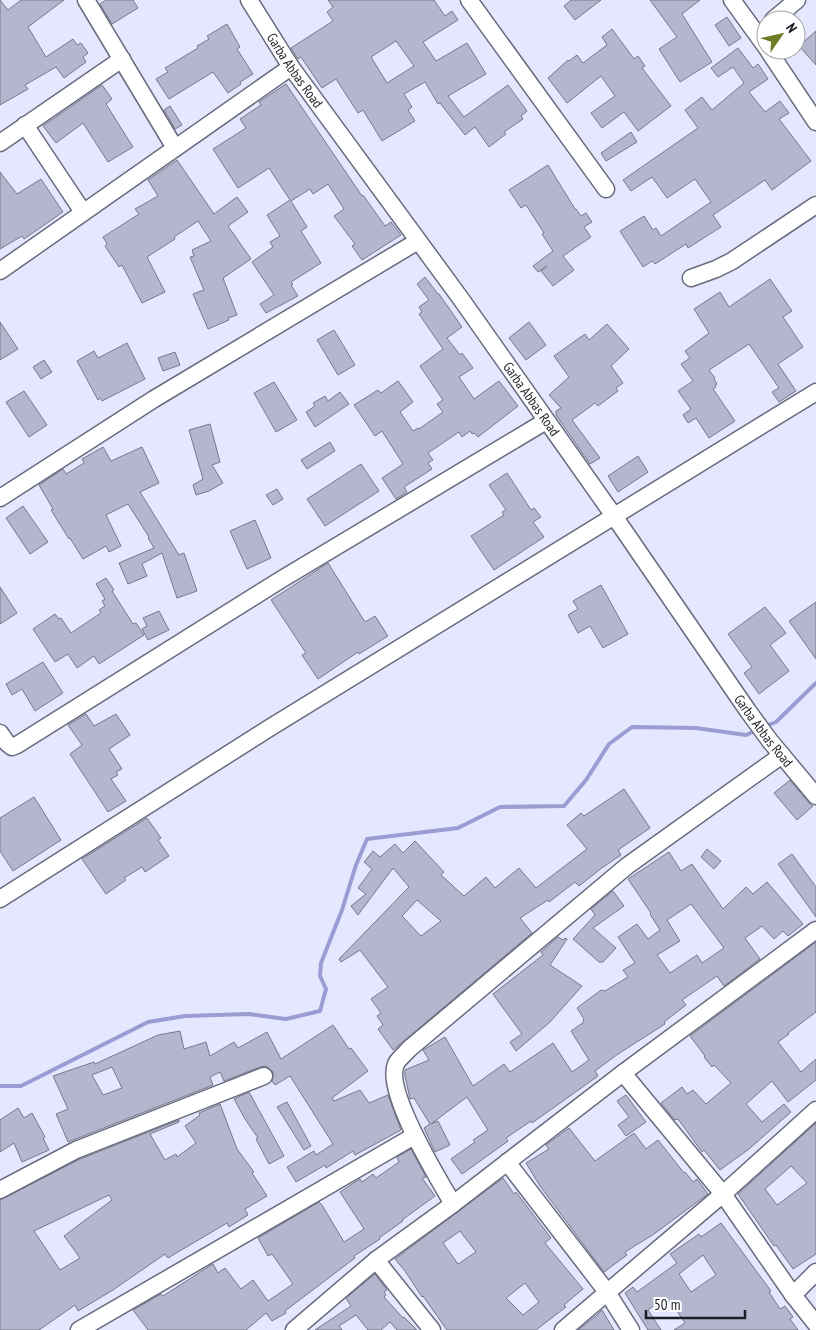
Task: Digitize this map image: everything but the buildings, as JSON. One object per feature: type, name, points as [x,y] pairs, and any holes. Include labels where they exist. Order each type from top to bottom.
[{"type":"street","points":[[86,0],[175,148]]},
{"type":"street","name":"Garba Abbas Road","points":[[249,0],[291,67],[461,298],[614,516],[748,712],[770,742],[816,796]]},
{"type":"street","points":[[470,0],[606,189]]},
{"type":"street","points":[[732,0],[756,27]]},
{"type":"street","points":[[785,10],[797,0]]},
{"type":"street","points":[[0,142],[122,59]]},
{"type":"street","points":[[775,60],[816,122]]},
{"type":"street","points":[[0,271],[291,67]]},
{"type":"street","points":[[25,125],[83,212]]},
{"type":"street","points":[[691,278],[732,261],[816,205]]},
{"type":"street","points":[[0,498],[154,399],[418,241]]},
{"type":"street","points":[[0,899],[271,728],[816,392]]},
{"type":"street","points":[[0,733],[12,748],[282,579],[546,421]]},
{"type":"street","points":[[453,1204],[414,1136],[395,1085],[396,1064],[409,1049],[627,866],[782,755]]},
{"type":"street","points":[[294,1330],[376,1260],[816,930]]},
{"type":"street","points":[[623,1073],[723,1194],[793,1295],[816,1324]]},
{"type":"street","points":[[0,1190],[76,1150],[264,1076]]},
{"type":"street","points":[[563,1330],[723,1194],[816,1110]]},
{"type":"street","points":[[79,1330],[414,1136]]},
{"type":"street","points":[[507,1162],[607,1292],[631,1330]]},
{"type":"street","points":[[376,1260],[432,1330]]},
{"type":"street","points":[[793,1295],[816,1272]]},
{"type":"waterway","points":[[766,726],[776,722],[816,683]]},
{"type":"waterway","points":[[0,1086],[21,1086],[148,1022],[185,1016],[249,1014],[286,1019],[320,1011],[326,989],[320,976],[321,963],[367,839],[458,828],[500,807],[564,806],[586,780],[609,744],[632,727],[696,728],[746,735],[757,730]]}]
